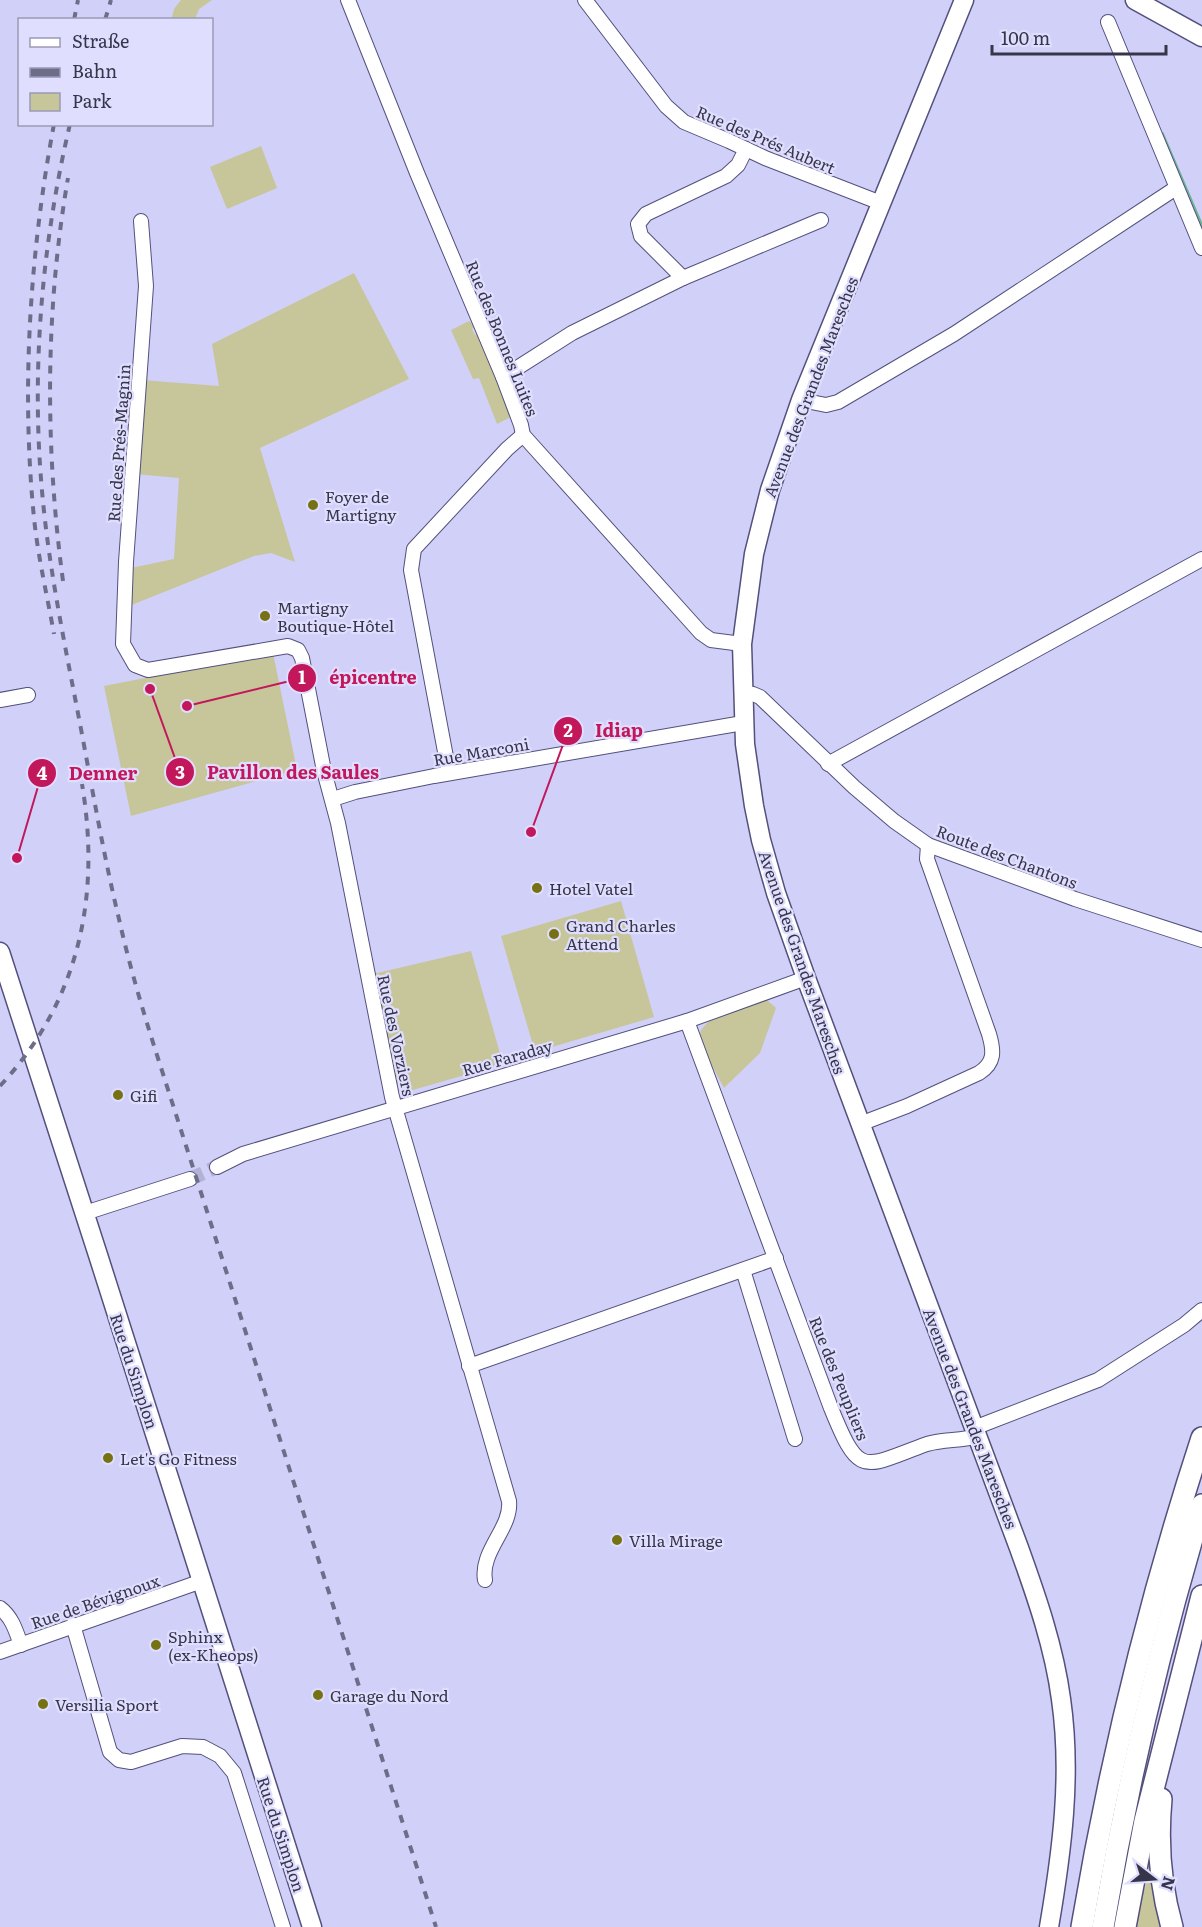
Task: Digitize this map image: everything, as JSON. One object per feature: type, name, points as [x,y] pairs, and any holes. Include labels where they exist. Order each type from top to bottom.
[{"type":"highway","points":[[1082,1927],[1108,1788],[1138,1659],[1162,1569],[1202,1437]]},
{"type":"highway","points":[[1102,1927],[1124,1811],[1155,1677],[1202,1505]]},
{"type":"highway","points":[[1125,1927],[1145,1821],[1202,1596]]},
{"type":"highway","points":[[1172,1927],[1162,1883],[1159,1830],[1162,1785],[1178,1686]]},
{"type":"main road","name":"Avenue des Grandes Maresches","points":[[964,0],[801,400],[761,520],[752,565],[742,644],[743,723],[748,775],[761,840],[777,892],[806,978],[1038,1602],[1051,1646],[1061,1697],[1065,1738],[1066,1796],[1050,1927]]},
{"type":"main road","points":[[1135,0],[1202,37]]},
{"type":"main road","name":"Rue du Simplon","points":[[0,952],[312,1927]]},
{"type":"street","name":"Rue des Bonnes Luites","points":[[348,0],[417,173],[503,377],[523,435],[701,633],[715,641],[742,644]]},
{"type":"street","name":"Rue des Prés Aubert","points":[[585,0],[672,113],[684,122],[765,158],[881,203]]},
{"type":"street","points":[[1108,22],[1202,248]]},
{"type":"street","points":[[683,278],[641,236],[638,224],[646,214],[726,176],[738,165],[746,149]]},
{"type":"street","points":[[801,400],[826,405],[838,402],[954,334],[1176,188]]},
{"type":"street","points":[[503,377],[572,333],[683,278],[821,220]]},
{"type":"street","name":"Rue des Prés-Magnin","points":[[135,665],[123,644],[126,562],[146,286],[141,221]]},
{"type":"street","points":[[449,773],[411,561],[414,549],[507,448],[523,435]]},
{"type":"street","points":[[828,764],[1202,559]]},
{"type":"street","name":"Rue des Vorziers","points":[[135,665],[148,670],[288,646],[294,648],[303,658],[385,1068],[510,1506],[485,1565],[485,1580]]},
{"type":"street","name":"Route des Chantons","points":[[742,693],[753,694],[760,698],[828,764],[894,821],[928,845],[1065,896],[1202,940]]},
{"type":"street","points":[[0,700],[28,695]]},
{"type":"street","name":"Rue Marconi","points":[[333,799],[355,792],[449,773],[743,723]]},
{"type":"street","points":[[860,1124],[907,1106],[979,1073],[989,1065],[993,1056],[989,1034],[927,859],[928,845]]},
{"type":"street","name":"Rue Faraday","points":[[217,1167],[243,1154],[687,1021],[806,978]]},
{"type":"street","name":"Rue des Peupliers","points":[[687,1021],[845,1443],[854,1455],[863,1461],[879,1462],[941,1440],[976,1432]]},
{"type":"street","points":[[85,1213],[190,1179]]},
{"type":"street","points":[[469,1366],[776,1258]]},
{"type":"street","points":[[743,1270],[795,1439]]},
{"type":"street","points":[[976,1432],[1098,1380],[1184,1325],[1202,1310]]},
{"type":"street","name":"Rue de Bévignoux","points":[[0,1652],[202,1581]]},
{"type":"street","points":[[0,1608],[11,1620],[21,1645]]},
{"type":"street","points":[[73,1625],[110,1752],[119,1760],[131,1762],[182,1746],[203,1748],[220,1756],[234,1773],[283,1927]]},
{"type":"green space","points":[[181,0],[212,0],[199,9],[195,18],[174,18],[172,17],[174,9]]},
{"type":"green space","points":[[261,146],[277,188],[227,209],[210,167]]},
{"type":"green space","points":[[354,273],[409,379],[260,448],[295,562],[271,553],[254,556],[129,606],[131,568],[174,559],[179,478],[135,474],[142,380],[219,386],[212,344]]},
{"type":"green space","points":[[469,321],[475,327],[472,329],[475,335],[478,334],[511,417],[497,424],[479,378],[473,379],[451,330]]},
{"type":"green space","points":[[273,653],[297,770],[131,816],[104,686]]},
{"type":"green space","points":[[621,901],[654,1017],[535,1052],[501,936]]},
{"type":"green space","points":[[471,951],[503,1064],[413,1090],[403,1088],[396,1081],[373,974]]},
{"type":"green space","points":[[767,1000],[776,1008],[760,1053],[724,1088],[698,1040],[701,1030],[710,1020]]},
{"type":"green space","points":[[1152,1825],[1166,1927],[1134,1927],[1141,1889],[1145,1889],[1149,1869],[1144,1867]]},
{"type":"waterway","points":[[1162,134],[1202,227]]},
{"type":"tunnel","points":[[190,1179],[217,1167]]},
{"type":"railway","points":[[74,18],[78,0]]},
{"type":"railway","points":[[106,18],[111,0]]},
{"type":"railway","points":[[54,126],[34,271],[30,320],[28,420],[36,533],[54,634]]},
{"type":"railway","points":[[70,126],[52,214],[41,306],[39,445],[45,521],[53,581],[104,849],[127,953],[151,1035],[436,1927]]},
{"type":"railway","points":[[63,581],[53,480],[50,379],[55,278],[68,178]]},
{"type":"railway","points":[[0,1086],[27,1053],[49,1019],[66,983],[78,946],[85,907],[88,867],[87,826],[82,784]]},
{"type":"place","name":"Foyer de Martigny","points":[[313,505]]},
{"type":"place","name":"Martigny Boutique-Hôtel","points":[[265,616]]},
{"type":"place","name":"Pavillon des Saules","points":[[150,689]]},
{"type":"place","name":"épicentre","points":[[187,706]]},
{"type":"place","name":"Idiap","points":[[531,832]]},
{"type":"place","name":"Denner","points":[[17,858]]},
{"type":"place","name":"Hotel Vatel","points":[[537,888]]},
{"type":"place","name":"Grand Charles Attend","points":[[554,934]]},
{"type":"place","name":"Gifi","points":[[118,1095]]},
{"type":"place","name":"Let's Go Fitness","points":[[108,1458]]},
{"type":"place","name":"Villa Mirage","points":[[617,1540]]},
{"type":"place","name":"Sphinx (ex-Kheops)","points":[[156,1645]]},
{"type":"place","name":"Garage du Nord","points":[[318,1695]]},
{"type":"place","name":"Versilia Sport","points":[[43,1704]]}]
